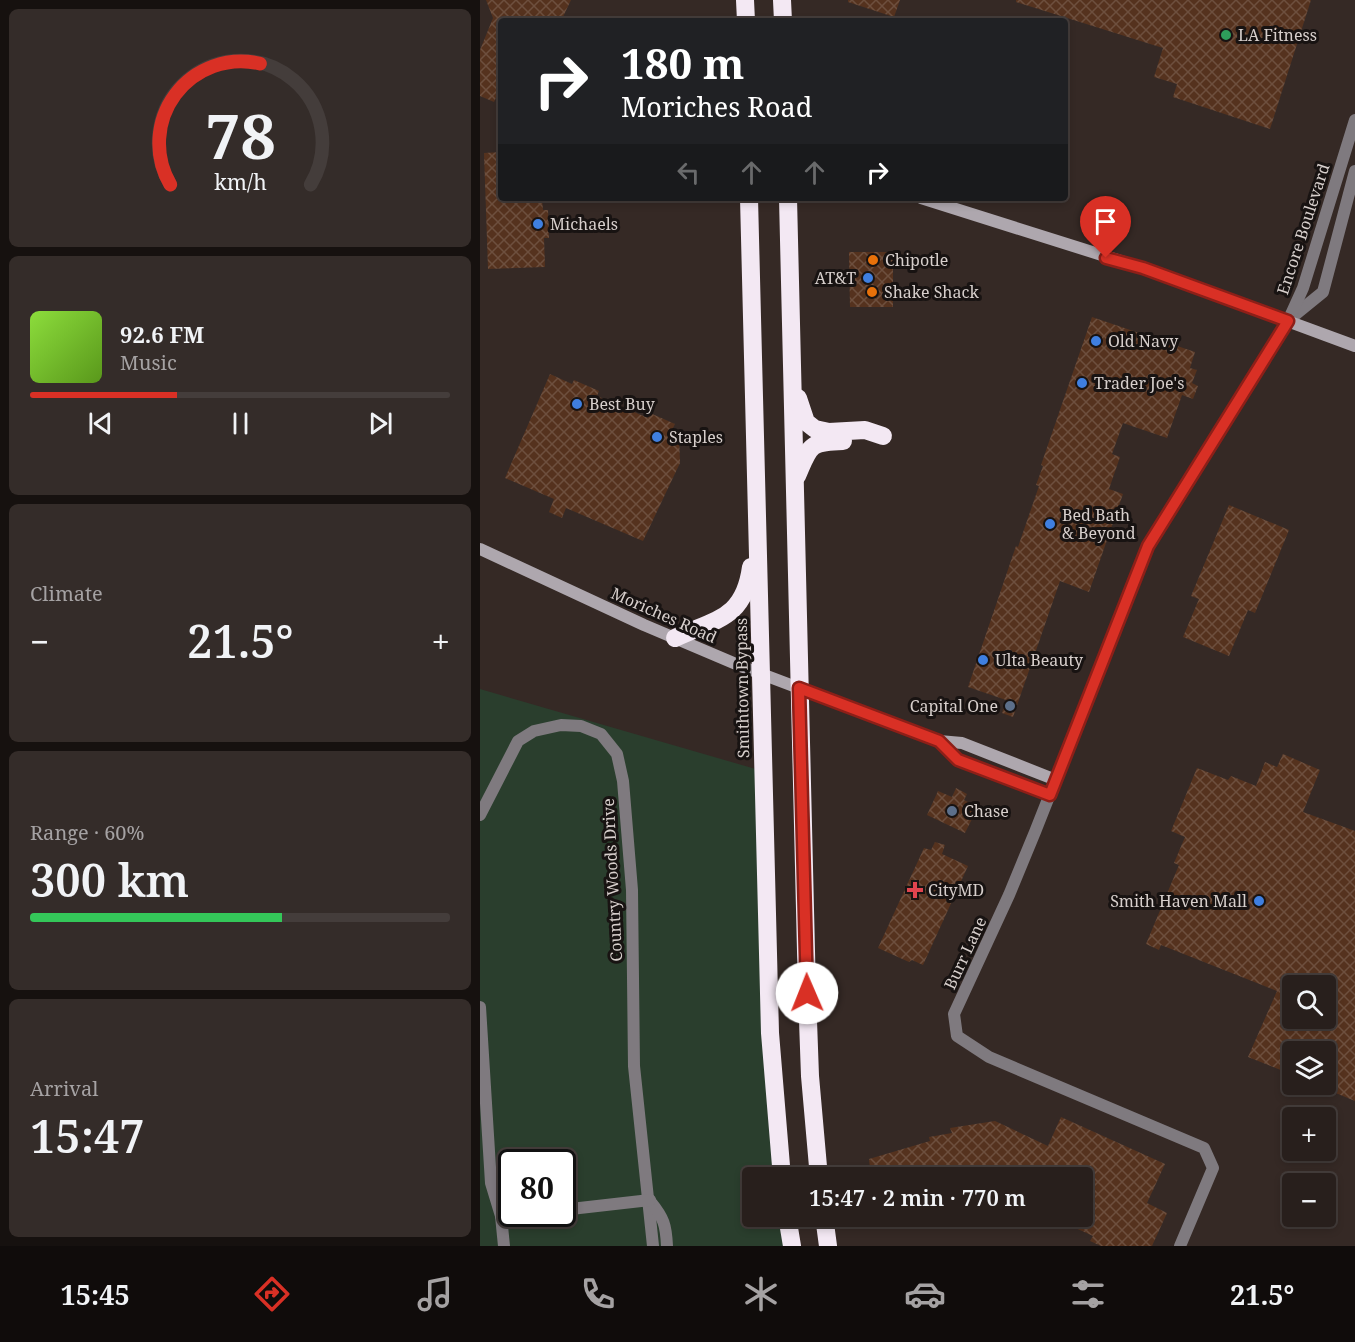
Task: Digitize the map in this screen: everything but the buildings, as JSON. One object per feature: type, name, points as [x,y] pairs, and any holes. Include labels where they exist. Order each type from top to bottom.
[{"type":"highway","points":[[745,0],[746,18]]},
{"type":"highway","points":[[782,0],[783,18]]},
{"type":"highway","name":"Smithtown Bypass","points":[[749,201],[770,1033],[781,1167]]},
{"type":"highway","points":[[788,201],[808,1034],[818,1167]]},
{"type":"highway","points":[[792,381],[805,418],[811,428],[829,432],[865,430],[883,436],[865,440],[828,441],[815,445],[808,450],[794,482]]},
{"type":"highway","points":[[675,638],[723,617],[740,602],[748,584],[757,527]]},
{"type":"highway","points":[[789,1227],[792,1246]]},
{"type":"highway","points":[[825,1227],[828,1246]]},
{"type":"main road","points":[[931,201],[1143,268],[1355,346]]},
{"type":"main road","name":"Moriches Road","points":[[480,549],[675,638],[761,674],[939,741],[962,743],[1056,780]]},
{"type":"main road","name":"Moriches Road","points":[[939,741],[958,760],[1050,795]]},
{"type":"street","name":"Encore Boulevard","points":[[1288,321],[1303,288],[1355,120]]},
{"type":"street","name":"Encore Boulevard","points":[[1288,321],[1323,291],[1355,171]]},
{"type":"street","name":"Burr Lane","points":[[1180,1246],[1213,1168],[1204,1148],[989,1057],[957,1036],[954,1014],[1008,898],[1148,546],[1288,321]]},
{"type":"street","name":"Country Woods Drive","points":[[480,815],[518,741],[534,731],[561,725],[581,726],[601,734],[617,754],[623,781],[632,890],[634,1066],[650,1200],[653,1246]]},
{"type":"street","points":[[480,1007],[491,1183],[498,1206]]},
{"type":"street","name":"Country Woods Drive","points":[[650,1200],[662,1216],[668,1246]]},
{"type":"street","points":[[576,1208],[650,1200]]},
{"type":"street","points":[[502,1227],[504,1246]]},
{"type":"green space","points":[[480,689],[759,770],[782,1167],[742,1167],[742,1227],[786,1227],[789,1246],[480,1246]]},
{"type":"place","name":"LA Fitness","points":[[1226,35]]},
{"type":"place","name":"Michaels","points":[[538,224]]},
{"type":"place","name":"Chipotle","points":[[873,260]]},
{"type":"place","name":"AT&T","points":[[868,278]]},
{"type":"place","name":"Shake Shack","points":[[872,292]]},
{"type":"place","name":"Old Navy","points":[[1096,341]]},
{"type":"place","name":"Trader Joe's","points":[[1082,383]]},
{"type":"place","name":"Best Buy","points":[[577,404]]},
{"type":"place","name":"Staples","points":[[657,437]]},
{"type":"place","name":"Bed Bath & Beyond","points":[[1050,524]]},
{"type":"place","name":"Ulta Beauty","points":[[983,660]]},
{"type":"place","name":"Capital One","points":[[1010,706]]},
{"type":"place","name":"Chase","points":[[952,811]]},
{"type":"place","name":"CityMD","points":[[915,890]]},
{"type":"place","name":"Smith Haven Mall","points":[[1259,901]]},
{"type":"route","points":[[807,993],[799,688],[939,741],[958,760],[1050,795],[1148,546],[1288,321],[1143,268],[1106,258]]}]
